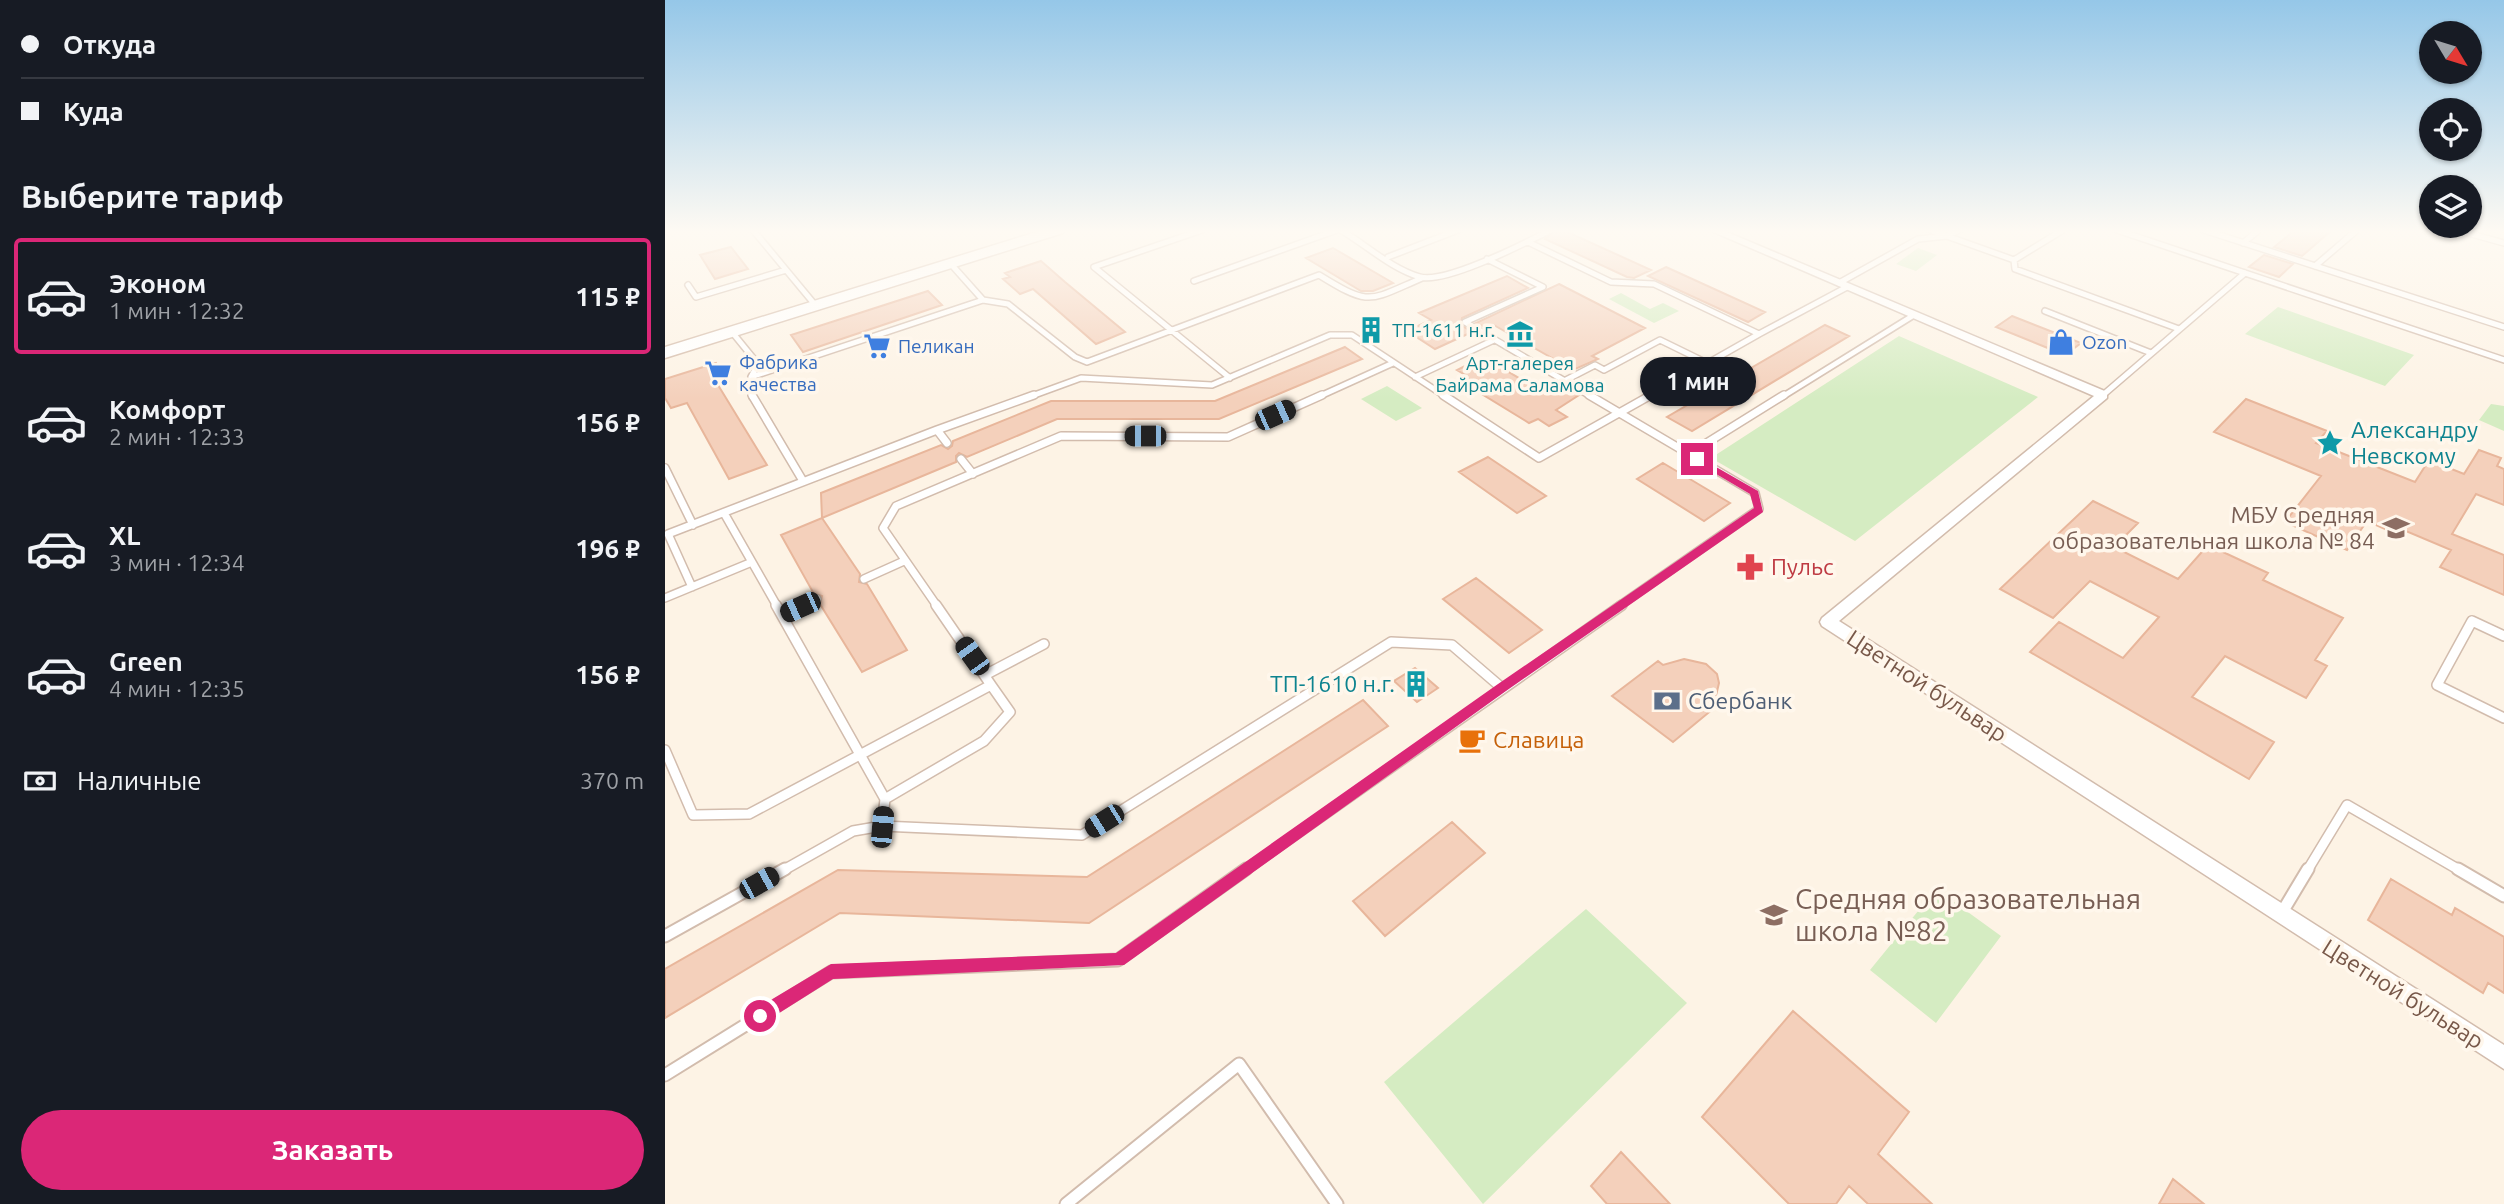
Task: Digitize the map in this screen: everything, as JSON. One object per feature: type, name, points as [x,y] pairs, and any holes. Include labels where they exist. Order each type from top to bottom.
[{"type":"main road","points":[[665,353],[879,286]]},
{"type":"street","points":[[1846,286],[2103,395]]},
{"type":"street","name":"Цветной бульвар","points":[[2103,395],[1828,622],[2504,1058]]},
{"type":"lane","points":[[689,286],[696,297],[732,286]]},
{"type":"lane","points":[[799,286],[816,306]]},
{"type":"lane","points":[[970,286],[983,300]]},
{"type":"lane","points":[[1118,286],[1230,378]]},
{"type":"lane","points":[[751,377],[983,300],[1008,304],[1075,357],[1087,362],[1290,286]]},
{"type":"lane","points":[[1337,286],[1355,297],[1374,298],[1402,286]]},
{"type":"lane","points":[[665,1075],[831,972],[1118,960],[1759,509],[1755,493],[1465,322],[1541,286]]},
{"type":"lane","points":[[1659,286],[1759,334]]},
{"type":"lane","points":[[692,587],[666,535],[937,430],[1081,378],[1212,385],[1330,335],[1352,335],[1539,458],[1841,286]]},
{"type":"lane","points":[[2062,286],[2179,329]]},
{"type":"lane","points":[[2103,395],[2229,286]]},
{"type":"lane","points":[[2293,286],[2504,360]]},
{"type":"lane","points":[[2376,286],[2504,327]]},
{"type":"lane","points":[[2045,311],[2151,353]]},
{"type":"lane","points":[[1689,454],[1914,315]]},
{"type":"lane","points":[[732,332],[758,364],[751,377],[752,399],[803,481]]},
{"type":"lane","points":[[1415,377],[1494,340]]},
{"type":"lane","points":[[1565,381],[1595,365],[1604,370],[1660,340],[1707,363]]},
{"type":"lane","points":[[1081,378],[1087,362]]},
{"type":"lane","points":[[885,799],[985,741],[1010,712],[883,528],[896,506],[1061,436],[1229,437],[1393,363]]},
{"type":"lane","points":[[937,430],[947,443]]},
{"type":"lane","points":[[961,459],[973,474]]},
{"type":"lane","points":[[665,468],[693,525]]},
{"type":"lane","points":[[724,513],[885,799],[882,827]]},
{"type":"lane","points":[[864,579],[904,561]]},
{"type":"lane","points":[[665,598],[752,562]]},
{"type":"lane","points":[[782,615],[817,599]]},
{"type":"lane","points":[[2504,636],[2472,621],[2437,685],[2504,718]]},
{"type":"lane","points":[[665,936],[853,831],[882,827],[1082,835],[1391,642],[1452,645],[1502,688]]},
{"type":"lane","points":[[985,676],[1044,644]]},
{"type":"lane","points":[[665,750],[693,815],[749,814],[992,684]]},
{"type":"lane","points":[[2280,915],[2347,805],[2504,896]]},
{"type":"lane","points":[[1066,1204],[1239,1064],[1337,1204]]},
{"type":"green space","points":[[1621,293],[1650,309],[1663,303],[1679,311],[1654,323],[1609,299]]},
{"type":"green space","points":[[2278,307],[2414,355],[2385,386],[2245,334]]},
{"type":"green space","points":[[1899,336],[2038,397],[1855,541],[1711,458]]},
{"type":"green space","points":[[1387,386],[1422,408],[1396,421],[1361,399]]},
{"type":"green space","points":[[2491,404],[2504,406],[2504,431],[2479,420]]},
{"type":"green space","points":[[1936,889],[2001,936],[1936,1023],[1870,970]]},
{"type":"green space","points":[[1586,909],[1687,1003],[1483,1204],[1384,1082]]},
{"type":"building","points":[[1011,286],[1070,286],[1125,332],[1096,344],[1033,289],[1020,294]]},
{"type":"building","points":[[1353,286],[1385,286],[1373,291],[1361,291]]},
{"type":"building","points":[[1483,286],[1528,288],[1462,318],[1461,325],[1472,332],[1435,349],[1407,331],[1431,320],[1419,313]]},
{"type":"building","points":[[1554,286],[1563,286],[1645,328],[1592,356],[1598,359],[1573,370],[1492,324],[1484,327],[1476,323]]},
{"type":"building","points":[[1670,286],[1708,286],[1765,312],[1748,322]]},
{"type":"building","points":[[928,291],[942,305],[803,352],[791,335]]},
{"type":"building","points":[[2012,316],[2081,343],[2065,355],[1996,327]]},
{"type":"building","points":[[1825,325],[1849,336],[1692,431],[1667,417]]},
{"type":"building","points":[[1345,347],[1362,359],[1219,419],[1057,419],[967,457],[959,453],[956,462],[822,518],[821,493],[941,445],[948,449],[953,441],[1051,401],[1215,401]]},
{"type":"building","points":[[1477,360],[1489,367],[1495,364],[1546,394],[1563,386],[1579,395],[1556,410],[1567,417],[1549,426],[1538,419],[1529,423],[1459,380],[1467,376],[1457,370]]},
{"type":"building","points":[[716,363],[728,381],[718,385],[767,465],[729,479],[687,403],[671,408],[665,398],[665,379]]},
{"type":"building","points":[[2246,399],[2327,431],[2316,443],[2415,482],[2429,460],[2464,474],[2479,450],[2501,458],[2497,466],[2504,469],[2504,505],[2476,494],[2452,534],[2504,555],[2504,595],[2440,567],[2451,550],[2406,531],[2403,537],[2367,521],[2347,550],[2285,522],[2321,476],[2214,432]]},
{"type":"building","points":[[1488,457],[1546,496],[1517,513],[1459,472]]},
{"type":"building","points":[[1663,463],[1730,503],[1704,521],[1637,479]]},
{"type":"building","points":[[2093,501],[2138,523],[2126,535],[2132,538],[2120,550],[2178,579],[2208,545],[2268,573],[2263,580],[2343,618],[2315,660],[2327,666],[2306,698],[2225,656],[2192,697],[2274,742],[2249,779],[2030,652],[2059,622],[2123,658],[2159,617],[2090,581],[2053,618],[2000,589]]},
{"type":"building","points":[[822,518],[860,574],[859,582],[867,584],[907,650],[862,672],[820,604],[822,596],[814,594],[781,535]]},
{"type":"building","points":[[1476,578],[1542,630],[1509,653],[1443,599]]},
{"type":"building","name":"Сбербанк","points":[[1684,659],[1706,664],[1717,674],[1719,683],[1715,700],[1719,704],[1673,742],[1612,696],[1658,661],[1663,665]]},
{"type":"building","name":"ТП-1610 н.г.","points":[[1415,668],[1438,688],[1417,702],[1394,681]]},
{"type":"building","points":[[1363,700],[1388,726],[1089,923],[840,913],[665,1018],[665,969],[838,870],[1087,877]]},
{"type":"building","points":[[1452,822],[1485,853],[1385,936],[1353,901]]},
{"type":"building","points":[[2391,879],[2452,915],[2455,908],[2504,937],[2504,993],[2488,983],[2483,993],[2368,920]]},
{"type":"building","points":[[1793,1011],[1909,1112],[1878,1154],[1932,1204],[1868,1204],[1849,1186],[1836,1204],[1789,1204],[1702,1117]]},
{"type":"building","points":[[1621,1152],[1670,1204],[1607,1204],[1591,1186]]},
{"type":"building","points":[[2173,1179],[2204,1204],[2159,1204]]},
{"type":"place","name":"ТП-1611 н.г.","points":[[1371,330]]},
{"type":"place","name":"Арт-галерея Байрама Саламова","points":[[1520,334]]},
{"type":"place","name":"Ozon","points":[[2061,342]]},
{"type":"place","name":"Пеликан","points":[[877,346]]},
{"type":"place","name":"Фабрика качества","points":[[718,373]]},
{"type":"place","name":"Александру Невскому","points":[[2330,443]]},
{"type":"place","name":"МБУ Средняя образовательная школа № 84","points":[[2396,528]]},
{"type":"place","name":"Пульс","points":[[1750,567]]},
{"type":"place","name":"ТП-1610 н.г.","points":[[1416,684]]},
{"type":"place","name":"Сбербанк","points":[[1667,701]]},
{"type":"place","name":"Славица","points":[[1472,740]]},
{"type":"place","name":"Средняя образовательная школа №82","points":[[1774,915]]},
{"type":"route","points":[[760,1016],[831,972],[1118,960],[1143,945],[1502,688],[1759,509],[1755,493],[1697,459]]}]
